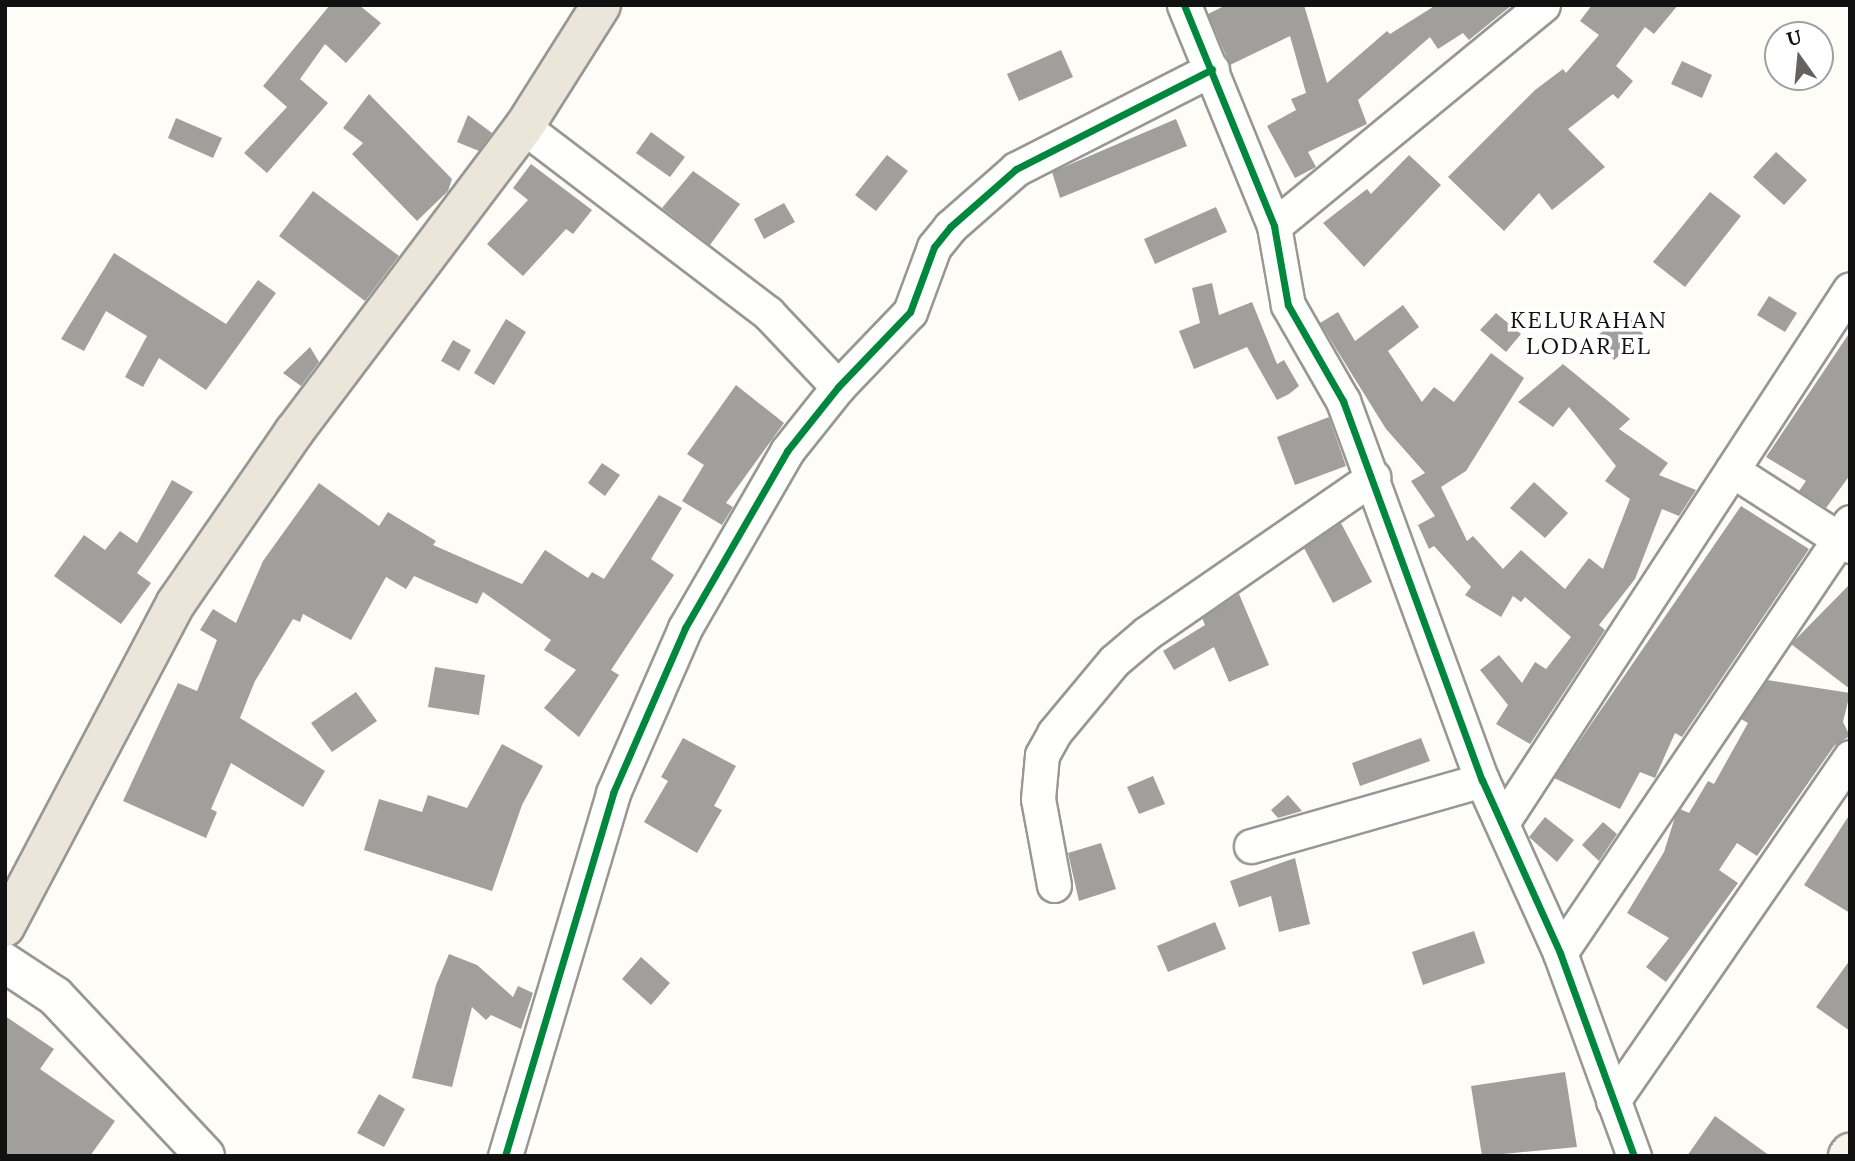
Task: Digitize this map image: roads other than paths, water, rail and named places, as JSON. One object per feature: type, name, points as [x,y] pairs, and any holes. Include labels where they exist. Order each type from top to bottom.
[{"type":"highway","points":[[5,927],[176,603],[294,432],[524,127],[601,5]]},
{"type":"street","points":[[1184,5],[1274,226],[1288,305],[1343,401],[1482,780],[1560,953],[1634,1156]]},
{"type":"street","points":[[1274,226],[1543,5]]},
{"type":"street","points":[[505,1156],[578,899],[657,689],[685,628],[787,451],[838,387],[910,312],[940,237],[1016,169],[1212,69]]},
{"type":"street","points":[[524,127],[768,313],[838,387]]},
{"type":"street","points":[[1502,823],[1850,289]]},
{"type":"street","points":[[1560,953],[1846,536],[1732,471]]},
{"type":"street","points":[[1054,885],[1038,799],[1042,755],[1054,733],[1114,661],[1147,633],[1373,477]]},
{"type":"street","points":[[1613,1101],[1850,757]]},
{"type":"street","points":[[1251,846],[1482,780]]},
{"type":"street","points":[[5,963],[55,996],[205,1156]]},
{"type":"street","points":[[5,970],[176,1156]]},
{"type":"district","name":"KELURAHAN LODAR EL","points":[[1589,333]]}]
